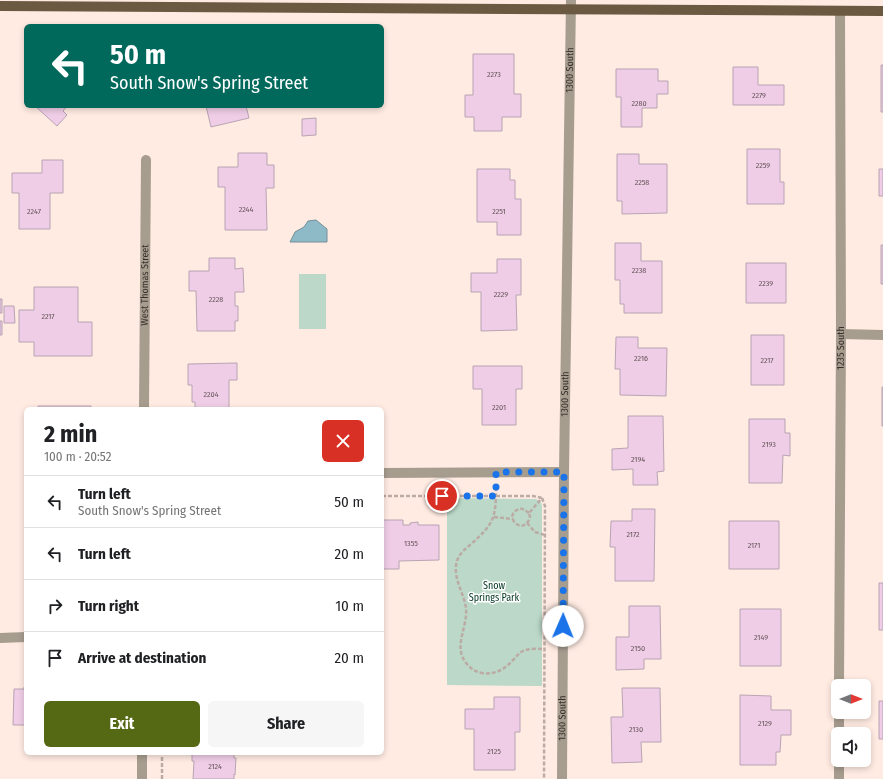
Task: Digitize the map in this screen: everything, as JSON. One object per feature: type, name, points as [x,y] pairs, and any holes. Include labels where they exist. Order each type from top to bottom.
[{"type":"main road","points":[[0,6],[571,5],[883,11]]},
{"type":"street","name":"1300 South","points":[[562,779],[564,472],[571,5]]},
{"type":"street","name":"1235 South","points":[[839,679],[841,334],[840,11]]},
{"type":"street","name":"West Thomas Street","points":[[144,407],[146,160]]},
{"type":"street","points":[[841,334],[883,335]]},
{"type":"street","points":[[384,473],[564,472]]},
{"type":"street","points":[[0,638],[24,638]]},
{"type":"street","points":[[142,755],[142,779]]},
{"type":"street","points":[[839,767],[839,779]]},
{"type":"path","points":[[496,472],[494,517],[489,527],[465,549],[458,559],[456,567],[458,580],[467,611],[460,648],[462,658],[470,668],[476,672],[490,674],[497,673],[523,652],[528,650],[544,649]]},
{"type":"path","points":[[384,496],[533,496],[542,498]]},
{"type":"path","points":[[529,513],[525,509],[516,510],[513,513],[513,519],[518,525],[527,523],[530,517],[529,513],[542,498]]},
{"type":"path","points":[[542,498],[545,506],[544,779]]},
{"type":"path","points":[[494,517],[513,519]]},
{"type":"path","points":[[527,523],[535,532],[545,535]]},
{"type":"path","points":[[162,755],[162,779]]},
{"type":"green space","points":[[299,274],[326,274],[326,329],[299,329]]},
{"type":"green space","name":"Snow Springs Park","points":[[447,498],[536,499],[541,502],[542,686],[447,685]]},
{"type":"water","points":[[316,220],[327,229],[327,242],[290,242],[295,232],[304,227],[308,221]]},
{"type":"building","points":[[473,54],[514,54],[514,94],[521,94],[521,117],[502,117],[502,131],[474,131],[474,117],[465,117],[465,95],[473,95]]},
{"type":"building","points":[[881,65],[883,65],[883,112],[881,112]]},
{"type":"building","points":[[733,67],[758,67],[758,85],[784,85],[784,105],[733,105]]},
{"type":"building","points":[[616,69],[658,69],[658,81],[668,81],[668,94],[657,94],[657,108],[642,108],[642,127],[621,127],[621,97],[616,97]]},
{"type":"building","points":[[37,108],[65,108],[63,111],[67,115],[57,126]]},
{"type":"building","points":[[206,108],[246,108],[249,118],[211,127]]},
{"type":"building","points":[[316,118],[316,135],[302,136],[302,119]]},
{"type":"building","points":[[747,149],[780,149],[780,182],[784,182],[784,204],[747,204]]},
{"type":"building","points":[[238,153],[267,153],[267,165],[274,165],[274,188],[266,188],[267,230],[225,230],[225,187],[218,187],[218,167],[238,167]]},
{"type":"building","points":[[617,154],[639,154],[639,164],[667,164],[667,213],[622,214],[622,201],[617,201]]},
{"type":"building","points":[[42,160],[63,160],[63,193],[50,193],[50,229],[19,229],[19,193],[12,193],[12,173],[42,173]]},
{"type":"building","points":[[477,169],[510,169],[510,180],[515,180],[515,199],[521,199],[521,235],[497,235],[497,222],[477,222]]},
{"type":"building","points":[[879,169],[883,169],[883,196],[879,196]]},
{"type":"building","points":[[615,243],[641,243],[641,261],[662,261],[662,313],[624,313],[624,304],[620,304],[620,280],[615,280]]},
{"type":"building","points":[[881,245],[883,245],[883,284],[881,284]]},
{"type":"building","points":[[209,258],[235,258],[235,269],[243,268],[244,292],[235,292],[235,306],[238,306],[238,321],[235,321],[235,331],[197,331],[196,291],[189,291],[189,271],[209,271]]},
{"type":"building","points":[[497,259],[521,259],[521,295],[516,295],[517,330],[481,331],[481,292],[471,292],[471,273],[497,273]]},
{"type":"building","points":[[746,263],[786,263],[786,303],[746,303]]},
{"type":"building","points":[[34,287],[78,287],[78,322],[92,322],[92,356],[34,356],[34,342],[19,342],[19,310],[34,310]]},
{"type":"building","points":[[0,299],[2,299],[2,313],[0,313]]},
{"type":"building","points":[[4,306],[14,306],[15,323],[4,323]]},
{"type":"building","points":[[0,321],[2,321],[2,335],[0,335]]},
{"type":"building","points":[[751,335],[784,335],[784,385],[751,385]]},
{"type":"building","points":[[616,337],[638,337],[638,348],[667,348],[666,396],[620,395],[620,369],[615,369]]},
{"type":"building","points":[[237,363],[237,380],[229,380],[229,407],[195,407],[195,402],[192,402],[192,385],[188,385],[188,364]]},
{"type":"building","points":[[473,366],[522,366],[522,389],[516,389],[516,425],[482,425],[482,389],[473,389]]},
{"type":"building","points":[[883,387],[883,426],[882,426]]},
{"type":"building","points":[[38,406],[91,406],[91,407]]},
{"type":"building","points":[[628,416],[663,416],[664,471],[657,472],[658,485],[633,485],[633,469],[612,470],[612,449],[628,448]]},
{"type":"building","points":[[749,419],[785,419],[785,433],[790,433],[790,456],[783,455],[782,483],[749,483]]},
{"type":"building","points":[[632,509],[655,509],[654,581],[615,581],[615,547],[610,547],[611,521],[632,521]]},
{"type":"building","points":[[384,520],[403,520],[403,525],[410,525],[410,523],[418,522],[418,525],[439,525],[439,560],[399,561],[399,569],[384,569]]},
{"type":"building","points":[[729,521],[779,521],[779,569],[729,569]]},
{"type":"building","points":[[879,583],[883,583],[883,630],[879,630]]},
{"type":"building","points":[[629,606],[660,606],[661,659],[644,659],[644,669],[616,670],[616,637],[629,637]]},
{"type":"building","points":[[740,609],[781,609],[781,666],[740,666]]},
{"type":"building","points":[[622,688],[660,688],[661,742],[641,742],[642,762],[612,763],[611,717],[623,717]]},
{"type":"building","points":[[14,689],[24,689],[24,725],[13,725]]},
{"type":"building","points":[[740,695],[771,696],[771,710],[791,710],[791,735],[781,735],[780,752],[776,752],[776,765],[740,765]]},
{"type":"building","points":[[494,697],[520,697],[520,732],[515,732],[515,770],[474,770],[474,729],[465,729],[465,709],[494,709]]},
{"type":"building","points":[[879,701],[883,701],[883,739],[879,739]]},
{"type":"building","points":[[192,755],[234,755],[234,758],[236,758],[234,779],[193,779],[194,761],[192,761]]},
{"type":"route","points":[[442,496],[496,496],[496,472],[564,472],[563,626]]}]
